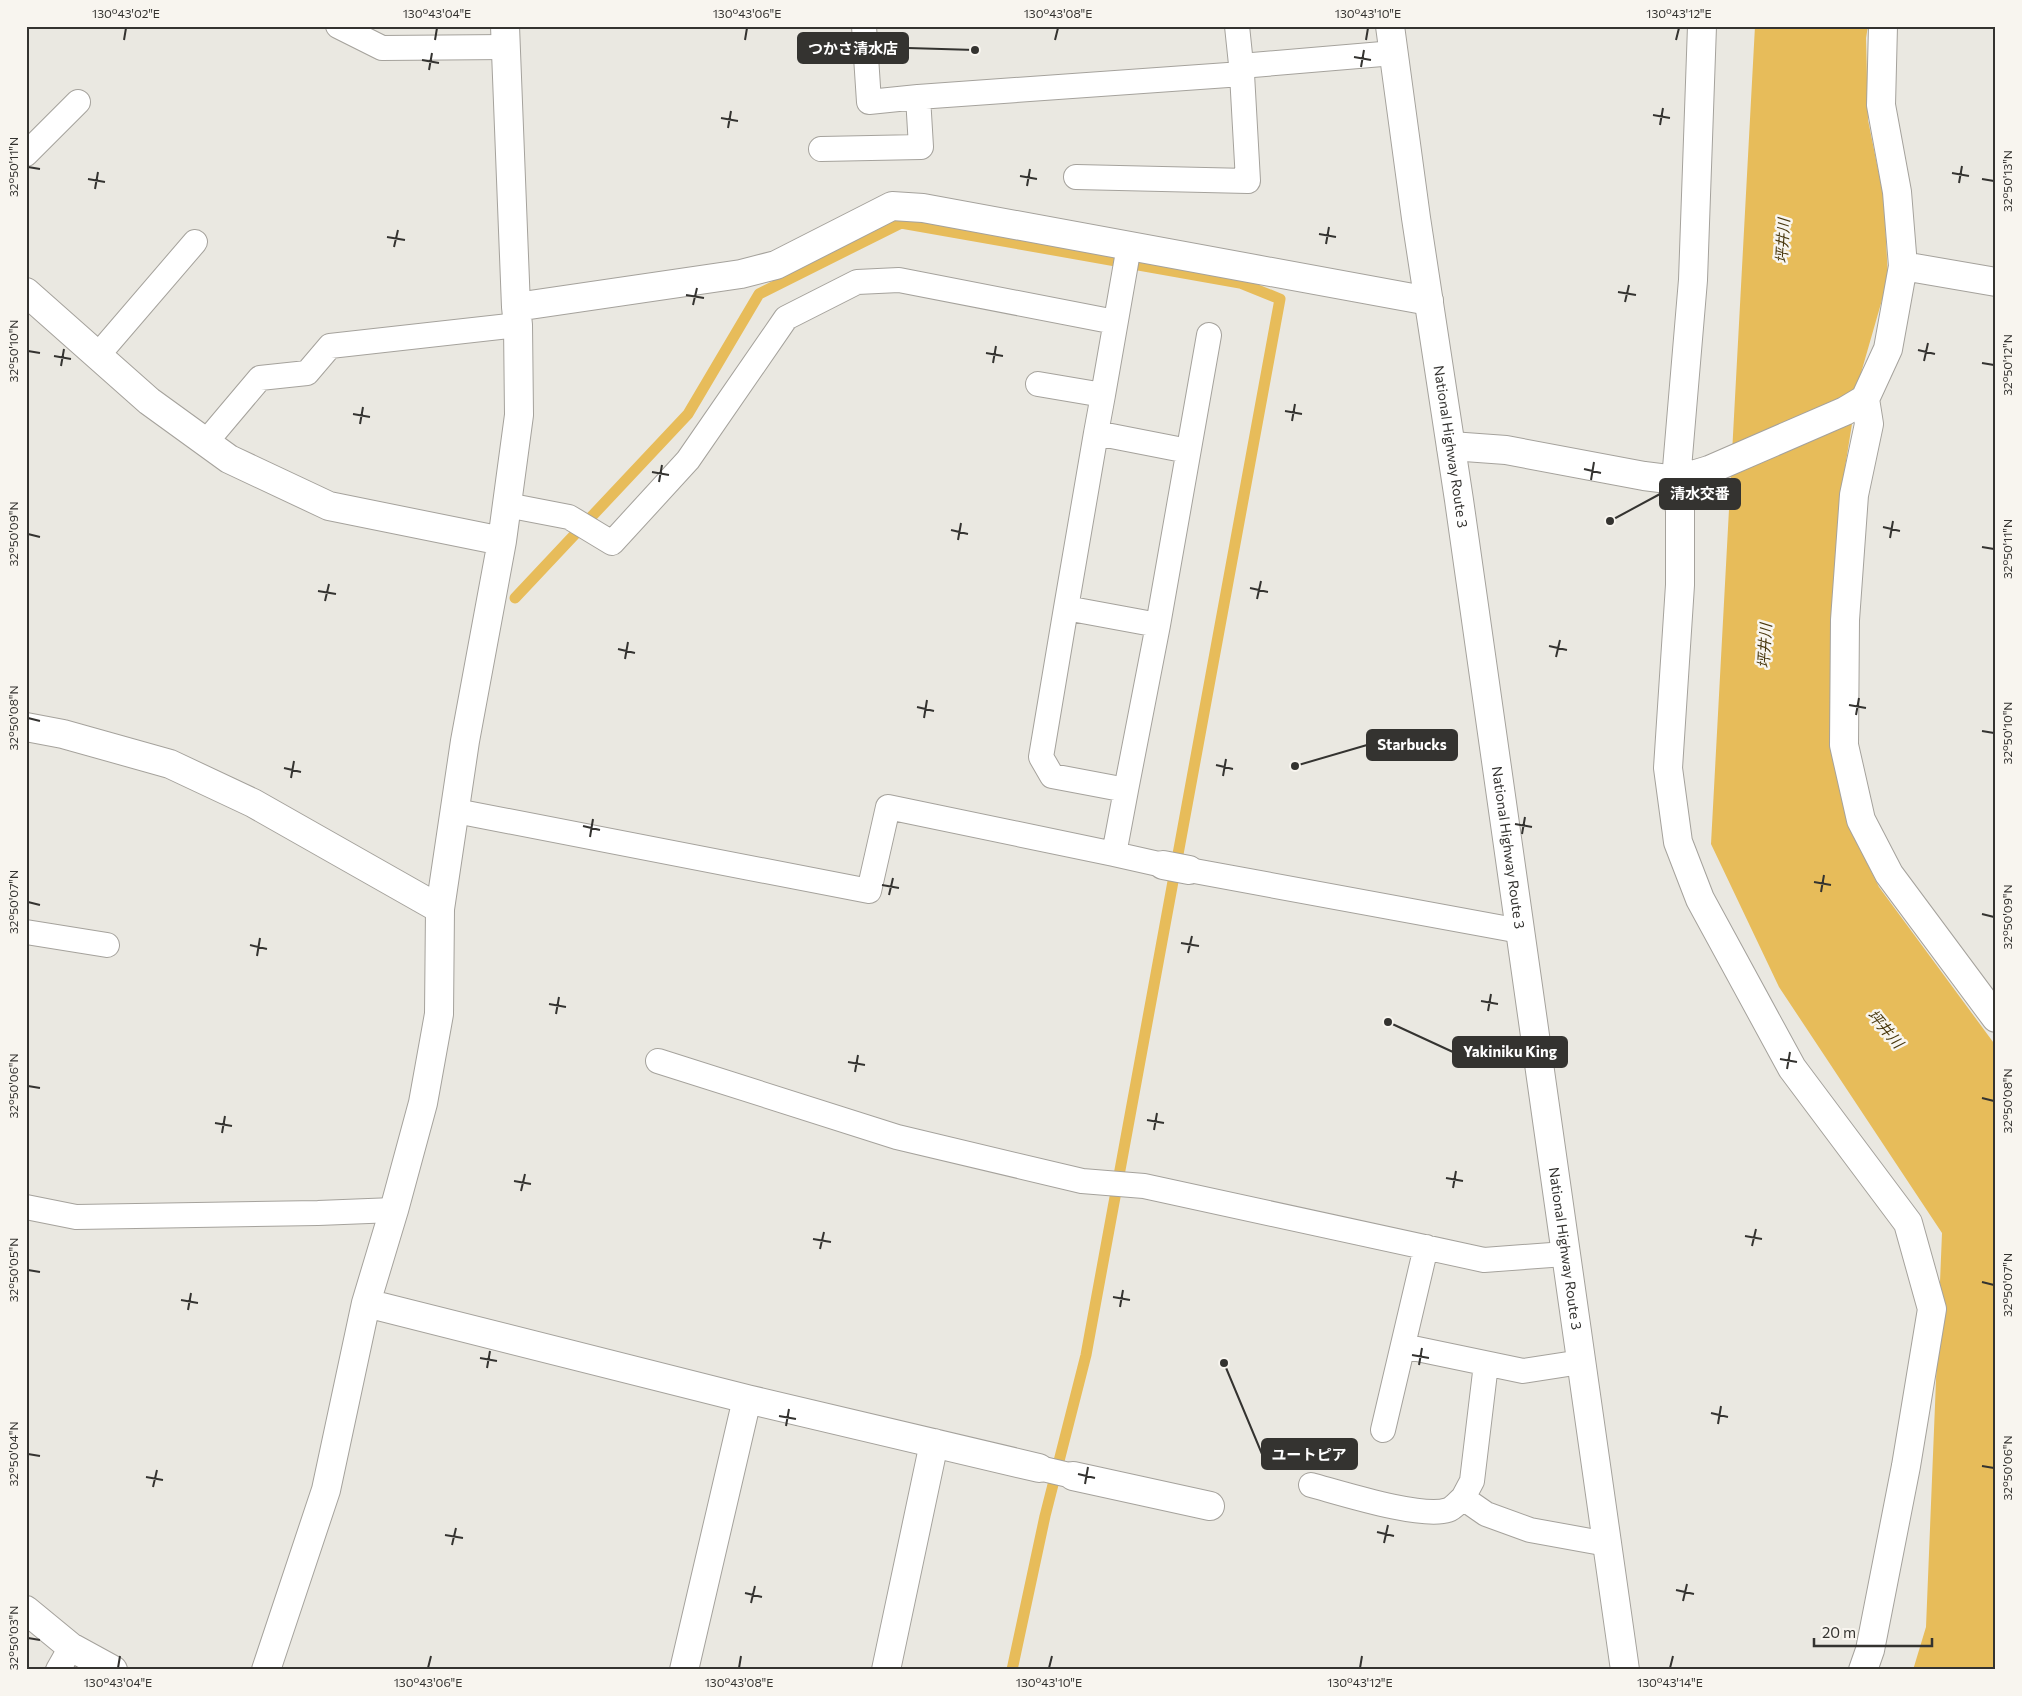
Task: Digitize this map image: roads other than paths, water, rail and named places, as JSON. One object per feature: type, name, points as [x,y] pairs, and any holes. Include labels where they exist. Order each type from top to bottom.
[{"type":"main road","name":"National Highway Route 3","points":[[1390,26],[1429,301],[1452,446],[1624,1670]]},
{"type":"main road","points":[[1702,26],[1693,280],[1676,480],[1680,511],[1680,585],[1668,768],[1678,842],[1700,899],[1792,1068],[1908,1223],[1932,1309],[1906,1466],[1870,1650],[1863,1670]]},
{"type":"main road","points":[[1452,446],[1506,450],[1644,476],[1676,480],[1709,470],[1855,405],[1888,349],[1903,266],[1897,192],[1881,105],[1883,26]]},
{"type":"main road","points":[[266,1670],[326,1490],[366,1303],[394,1210],[422,1103],[439,1014],[440,909],[466,741],[502,541],[519,415],[506,36]]},
{"type":"main road","points":[[517,316],[767,268],[892,206],[923,208],[1429,301]]},
{"type":"main road","points":[[1903,266],[1996,282]]},
{"type":"main road","points":[[26,292],[149,401],[229,459],[329,506],[502,541]]},
{"type":"main road","points":[[1855,405],[1869,424],[1854,495],[1845,620],[1844,745],[1861,820],[1889,874],[1996,1018]]},
{"type":"main road","points":[[26,727],[63,734],[170,764],[253,803],[440,909]]},
{"type":"main road","points":[[366,1303],[747,1399],[1039,1468]]},
{"type":"main road","points":[[684,1670],[747,1399]]},
{"type":"main road","points":[[886,1670],[934,1443]]},
{"type":"main road","points":[[1072,1476],[1210,1506]]},
{"type":"main road","points":[[26,1610],[71,1646],[113,1670]]},
{"type":"lane","points":[[338,26],[382,48],[506,36]]},
{"type":"lane","points":[[864,26],[869,102],[1241,70],[1394,53]]},
{"type":"lane","points":[[1076,177],[1248,182],[1237,26]]},
{"type":"lane","points":[[821,149],[921,147],[918,97]]},
{"type":"lane","points":[[26,154],[78,102]]},
{"type":"lane","points":[[98,355],[195,242]]},
{"type":"lane","points":[[1126,790],[1052,776],[1041,757],[1129,246]]},
{"type":"lane","points":[[507,505],[569,517],[612,543],[688,460],[786,318],[857,282],[899,280],[1115,322]]},
{"type":"lane","points":[[206,442],[260,378],[307,373],[330,346],[517,316]]},
{"type":"lane","points":[[1114,854],[1158,625],[1209,335]]},
{"type":"lane","points":[[1038,384],[1103,395]]},
{"type":"lane","points":[[1096,433],[1188,451]]},
{"type":"lane","points":[[1066,608],[1158,625]]},
{"type":"lane","points":[[456,811],[869,891],[888,806],[1176,868],[1520,932]]},
{"type":"lane","points":[[26,932],[107,945]]},
{"type":"lane","points":[[658,1061],[898,1137],[1082,1181],[1144,1186],[1484,1260],[1566,1254]]},
{"type":"lane","points":[[26,1207],[76,1217],[394,1210]]},
{"type":"lane","points":[[1383,1430],[1426,1247]]},
{"type":"lane","points":[[1403,1346],[1522,1371],[1581,1362]]},
{"type":"lane","points":[[1311,1485],[1405,1509],[1432,1513],[1450,1510],[1463,1498],[1472,1481],[1486,1364]]},
{"type":"lane","points":[[1039,1468],[1072,1476]]},
{"type":"lane","points":[[1463,1498],[1486,1514],[1530,1530],[1607,1544]]},
{"type":"lane","points":[[58,1670],[71,1646]]},
{"type":"water","name":"坪井川","points":[[1755,26],[1868,26],[1866,38],[1868,120],[1884,199],[1888,279],[1859,380],[1840,499],[1830,630],[1832,747],[1848,824],[1879,887],[1996,1046],[1996,1670],[1913,1670],[1926,1627],[1942,1233],[1779,987],[1711,844]]},
{"type":"waterway","points":[[515,598],[688,414],[759,294],[901,223],[1240,283],[1280,299],[1086,1355],[1045,1516],[1012,1670]]},
{"type":"place","name":"つかさ清水店","points":[[975,50]]},
{"type":"place","name":"清水交番","points":[[1610,521]]},
{"type":"place","name":"Starbucks","points":[[1295,766]]},
{"type":"place","name":"Yakiniku King","points":[[1388,1022]]},
{"type":"place","name":"ユートピア","points":[[1224,1363]]}]
